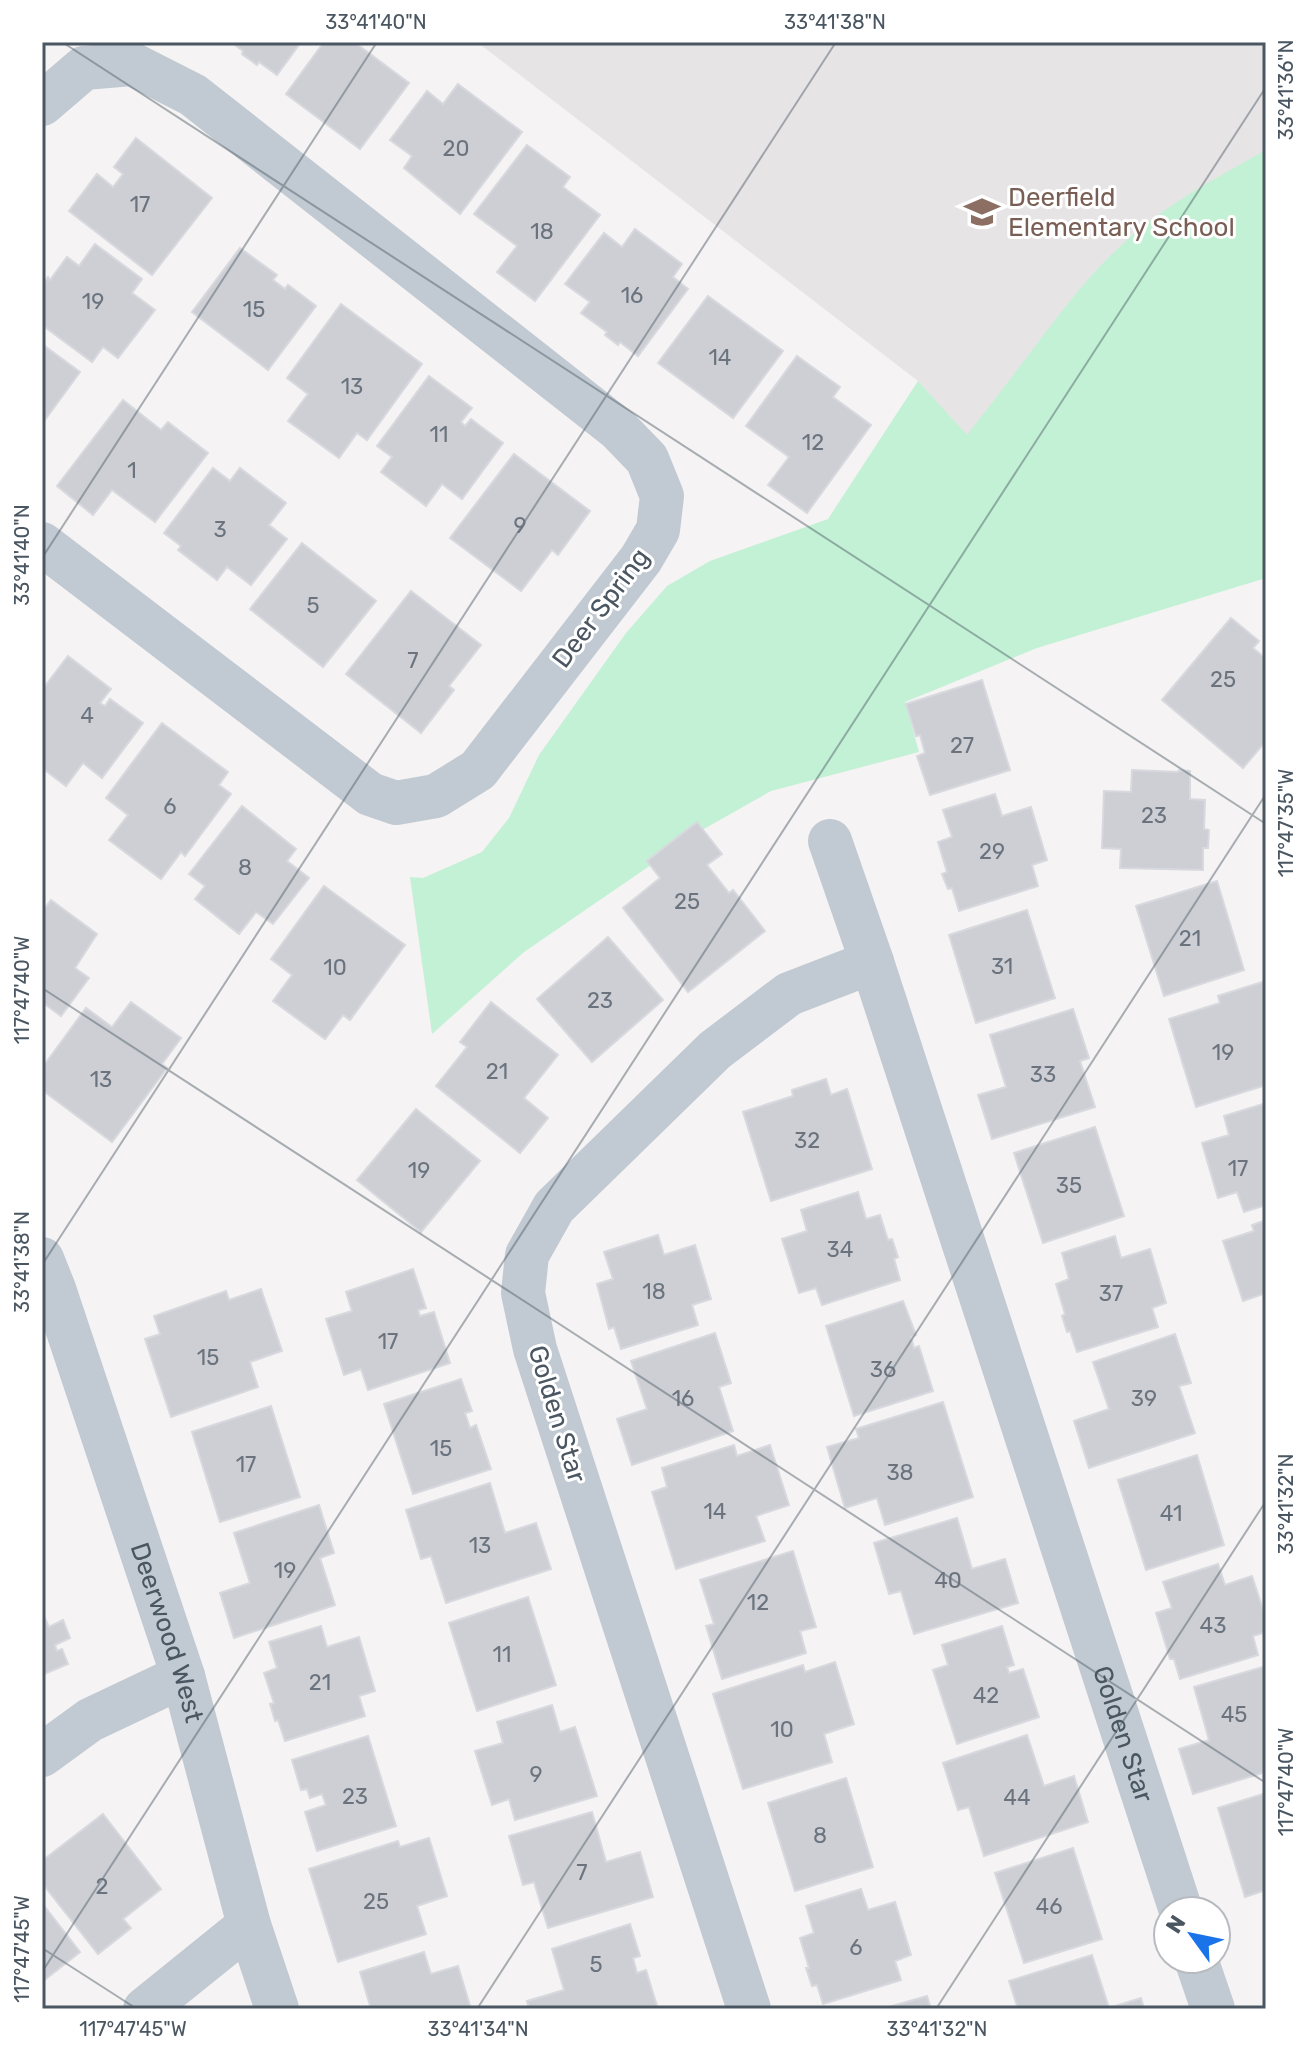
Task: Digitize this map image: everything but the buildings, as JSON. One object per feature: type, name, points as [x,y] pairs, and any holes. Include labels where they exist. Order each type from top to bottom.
[{"type":"street","name":"Deer Spring","points":[[42,104],[84,68],[132,64],[193,95],[618,429],[647,459],[662,496],[658,530],[641,559],[478,770],[436,796],[396,803],[370,794],[42,544]]},
{"type":"street","name":"Golden Star","points":[[830,841],[1176,1895]]},
{"type":"street","name":"Golden Star","points":[[749,2009],[535,1349],[523,1293],[527,1255],[554,1207],[715,1050],[789,994],[872,962]]},
{"type":"street","name":"Deerwood West","points":[[42,1259],[183,1676],[249,1925],[277,2009]]},
{"type":"street","points":[[42,1755],[90,1720],[183,1676]]},
{"type":"street","points":[[145,2009],[249,1925]]},
{"type":"street","points":[[1201,1975],[1213,2009]]},
{"type":"shaded area","name":"Deerfield Elementary School","points":[[477,42],[1266,42],[1266,576],[1062,544],[918,381]]},
{"type":"green space","points":[[1266,150],[1266,578],[1037,648],[905,702],[919,752],[771,791],[702,830],[524,952],[432,1034],[410,877],[423,878],[482,852],[509,818],[539,755],[626,633],[667,586],[710,561],[828,519],[918,381],[967,435],[1092,274],[1115,251],[1176,202]]},
{"type":"place","name":"Deerfield Elementary School","points":[[982,212]]}]
